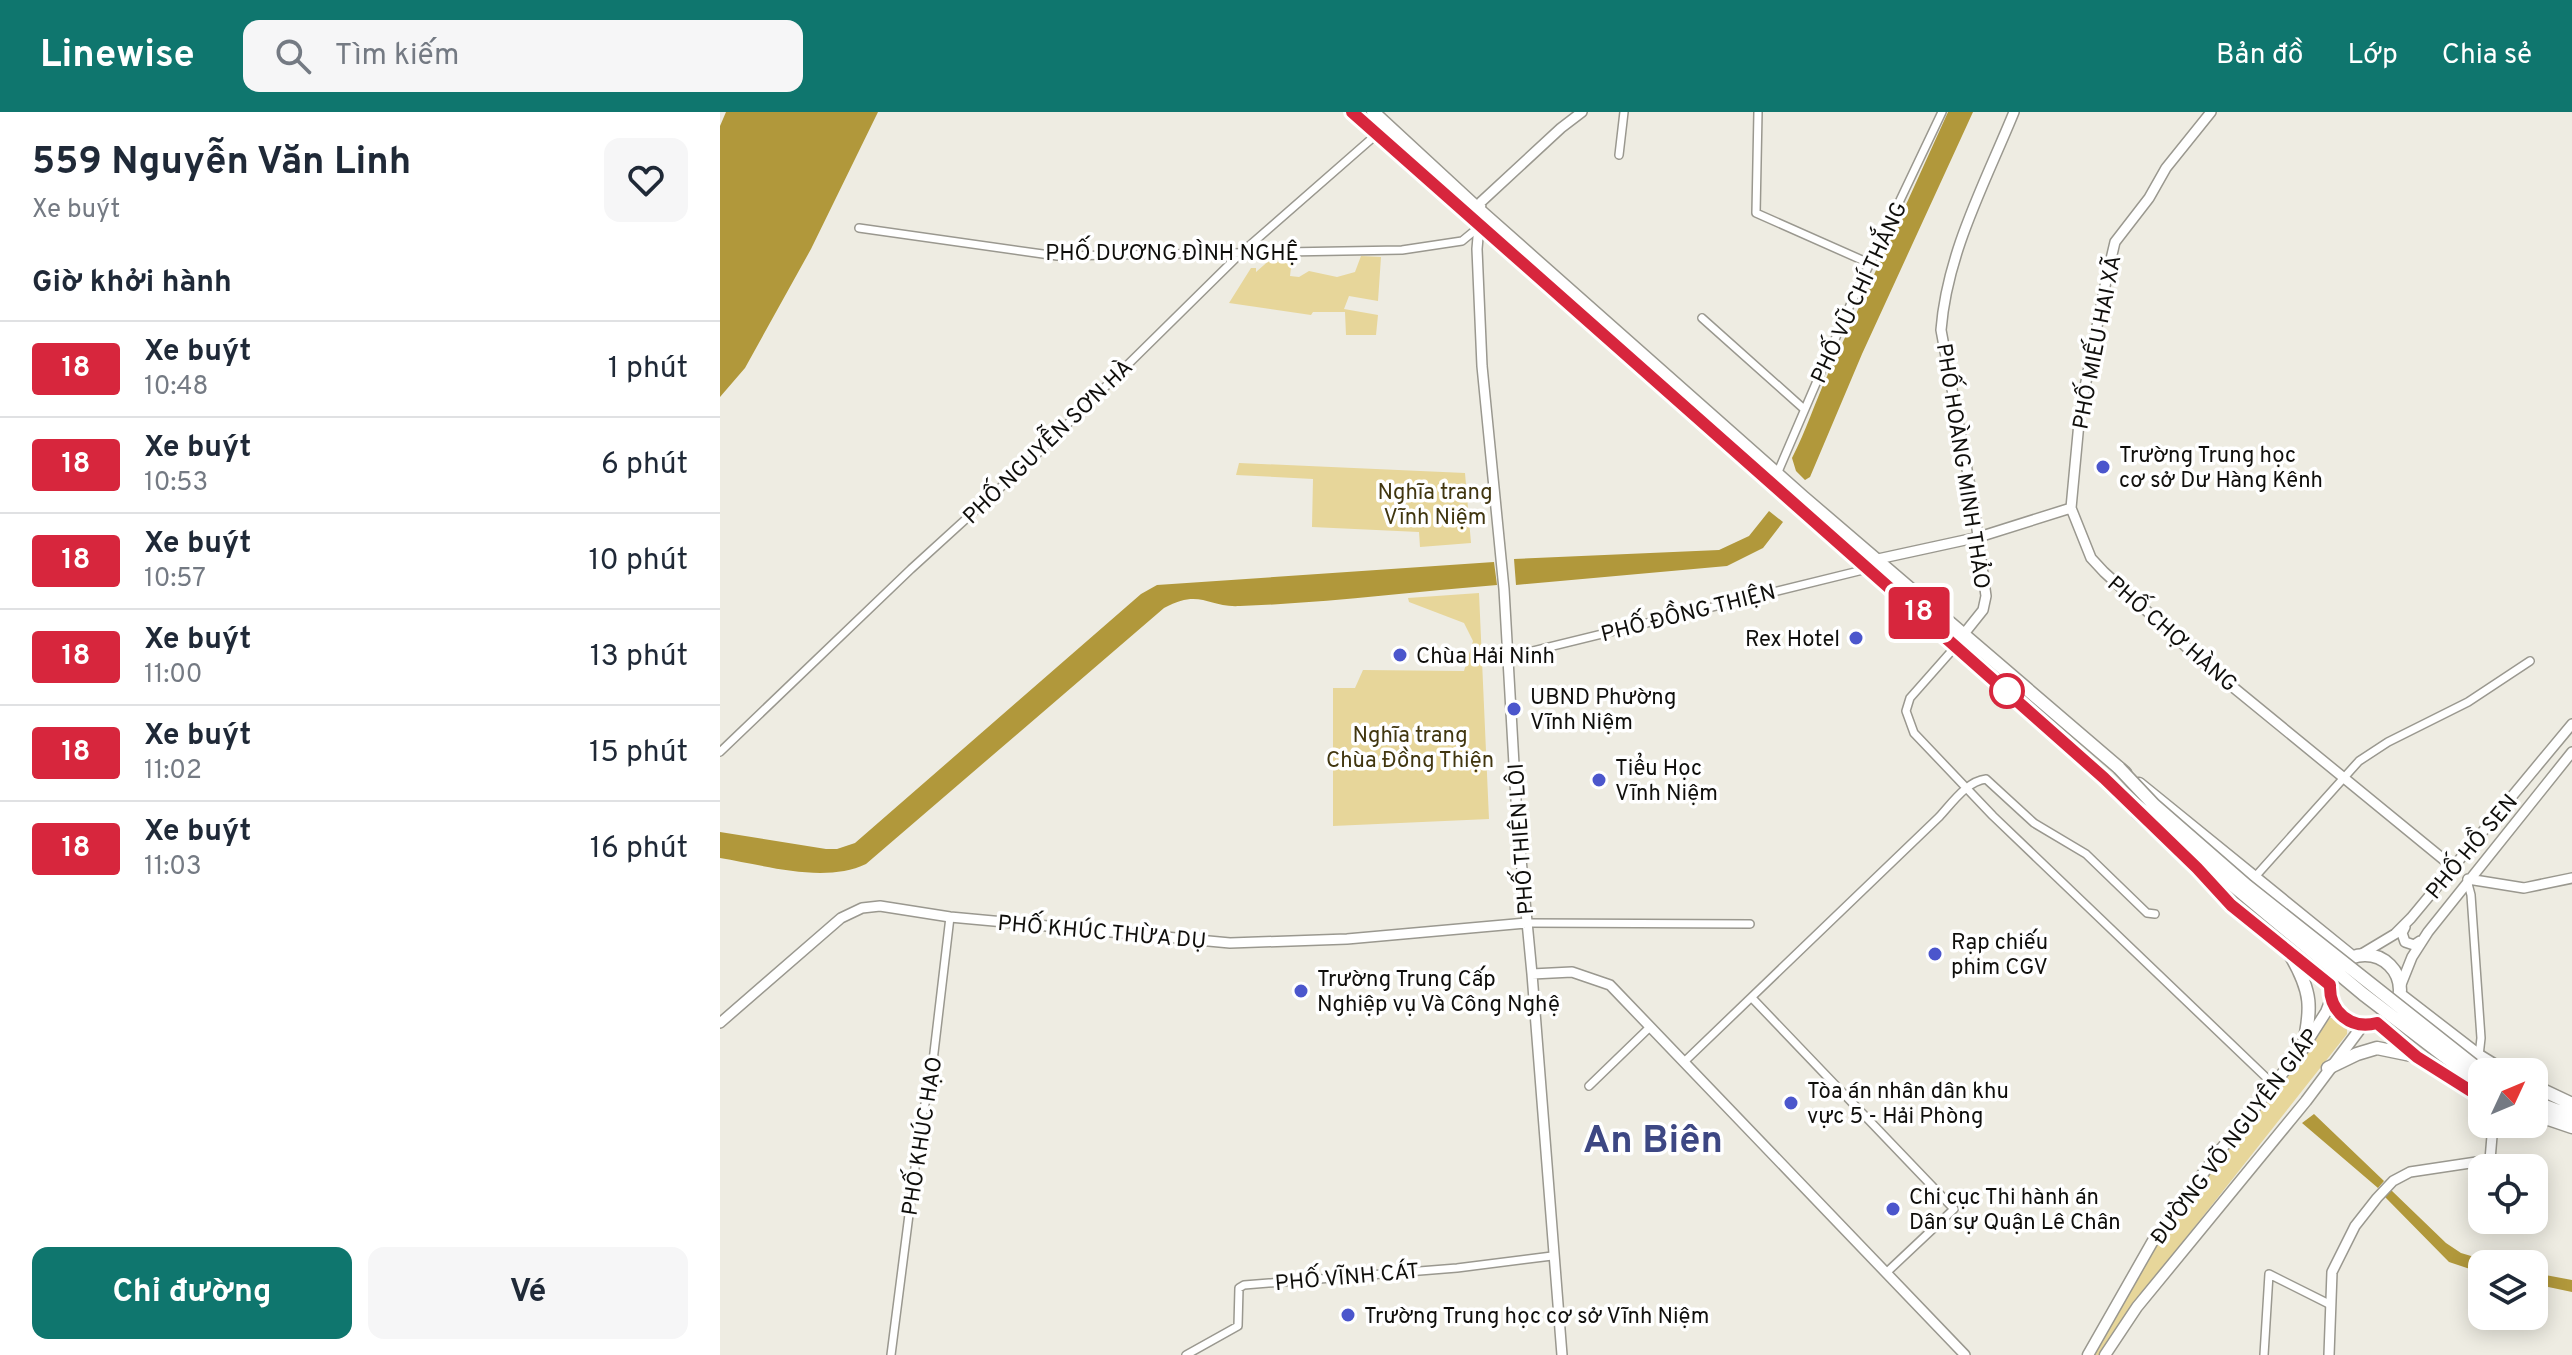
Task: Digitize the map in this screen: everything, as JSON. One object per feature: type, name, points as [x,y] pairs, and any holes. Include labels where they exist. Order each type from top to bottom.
[{"type":"highway","points":[[1352,112],[1479,227],[1777,480]]},
{"type":"highway","points":[[1373,112],[1777,480],[1960,640],[2297,913],[2356,956],[2377,957],[2386,962],[2393,969],[2400,991],[2482,1058]]},
{"type":"highway","points":[[1960,640],[2197,868],[2231,905],[2330,985]]},
{"type":"highway","points":[[2119,768],[2154,805],[2247,886],[2468,1061]]},
{"type":"highway","points":[[2104,778],[2363,994],[2468,1074]]},
{"type":"highway","points":[[2283,946],[2298,935],[2300,920],[2297,913]]},
{"type":"highway","points":[[2283,946],[2304,978],[2309,996],[2310,1016],[2303,1048]]},
{"type":"highway","points":[[2356,956],[2337,968],[2330,985],[2331,999],[2346,1019],[2363,1025],[2377,1023],[2392,1012],[2400,991]]},
{"type":"highway","points":[[2377,1023],[2417,1057],[2468,1089]]},
{"type":"highway","points":[[2430,1065],[2423,1055],[2425,1047],[2437,1034],[2450,1034]]},
{"type":"highway","points":[[2328,1068],[2377,1048],[2417,1057]]},
{"type":"highway","points":[[2548,1093],[2572,1104]]},
{"type":"highway","points":[[2548,1107],[2572,1116]]},
{"type":"highway","points":[[2548,1119],[2572,1127]]},
{"type":"highway","points":[[2548,1127],[2572,1135]]},
{"type":"main road","name":"ĐƯỜNG VÕ NGUYÊN GIÁP","points":[[2088,1355],[2154,1239],[2303,1048],[2331,999]]},
{"type":"main road","name":"ĐƯỜNG VÕ NGUYÊN GIÁP","points":[[2105,1355],[2137,1307],[2306,1101],[2363,1025]]},
{"type":"street","points":[[1479,210],[1481,202],[1582,112]]},
{"type":"street","points":[[1619,155],[1624,112]]},
{"type":"street","points":[[1758,112],[1756,213],[1871,264]]},
{"type":"street","name":"PHỐ VŨ CHÍ THẮNG","points":[[1777,480],[1804,409],[1942,112]]},
{"type":"street","name":"PHỐ HOÀNG MINH THẢO","points":[[1960,640],[1986,603],[1979,537],[1941,330],[1943,303],[1951,265],[2014,112]]},
{"type":"street","name":"PHỐ MIẾU HAI XÃ","points":[[2071,508],[2080,412],[2115,242],[2149,198],[2166,168],[2211,112]]},
{"type":"street","name":"PHỐ NGUYỄN SƠN HÀ","points":[[720,752],[911,569],[1034,457],[1241,253],[1377,134]]},
{"type":"street","name":"PHỐ THIÊN LÔI","points":[[1479,210],[1477,249],[1482,366],[1504,589],[1517,817],[1562,1355]]},
{"type":"street","name":"PHỐ DƯƠNG ĐÌNH NGHỆ","points":[[859,228],[1057,256],[1402,250],[1462,241],[1479,227]]},
{"type":"street","points":[[1702,318],[1804,409]]},
{"type":"street","points":[[1873,564],[1979,537],[2071,508]]},
{"type":"street","name":"PHỐ CHỢ HÀNG","points":[[2071,508],[2086,550],[2104,572],[2206,665],[2454,868]]},
{"type":"street","name":"PHỐ ĐỒNG THIỆN","points":[[1508,657],[1873,564]]},
{"type":"street","points":[[1960,640],[1910,698],[1906,711],[1914,733],[1966,788],[2274,1085]]},
{"type":"street","points":[[2254,878],[2359,761],[2388,742],[2468,702],[2530,661]]},
{"type":"street","name":"PHỐ HỒ SEN","points":[[2356,956],[2395,934],[2411,918],[2572,724]]},
{"type":"street","name":"PHỐ HỒ SEN","points":[[2400,991],[2412,957],[2428,932],[2572,752]]},
{"type":"street","points":[[1684,1062],[1966,788],[1981,778],[1986,779],[2034,823],[2086,854],[2147,913],[2155,914]]},
{"type":"street","points":[[2479,1056],[2480,1008],[2468,880],[2524,888],[2572,878]]},
{"type":"street","name":"PHỐ KHÚC THỪA DỤ","points":[[720,1023],[841,918],[862,908],[880,906],[950,917],[1230,943],[1347,939],[1527,923]]},
{"type":"street","name":"PHỐ KHÚC HẠO","points":[[891,1355],[921,1121],[931,1078],[950,917]]},
{"type":"street","points":[[2411,918],[2402,933],[2405,942],[2414,945],[2428,932]]},
{"type":"street","points":[[1527,923],[1750,924]]},
{"type":"street","points":[[1532,974],[1572,972],[1610,985],[1965,1355]]},
{"type":"street","points":[[1752,998],[1954,1209],[1886,1273]]},
{"type":"street","points":[[1589,1086],[1650,1027]]},
{"type":"street","points":[[2329,1355],[2332,1272],[2355,1226],[2393,1181],[2410,1172],[2490,1160],[2492,1138]]},
{"type":"street","name":"PHỐ VĨNH CÁT","points":[[1186,1355],[1238,1326],[1239,1288],[1244,1285],[1457,1268],[1552,1256]]},
{"type":"street","points":[[2264,1355],[2269,1274],[2331,1305]]},
{"type":"green space","points":[[1361,256],[1381,257],[1378,301],[1349,296],[1344,309],[1378,315],[1376,335],[1346,335],[1345,312],[1313,312],[1311,315],[1229,303],[1251,268],[1256,268],[1256,272],[1272,258],[1292,258],[1290,276],[1299,277],[1309,271],[1337,277],[1355,272]]},
{"type":"green space","name":"Nghĩa trang Vĩnh Niệm","points":[[1239,463],[1465,473],[1471,543],[1420,547],[1419,532],[1312,527],[1313,479],[1236,475]]},
{"type":"green space","name":"Nghĩa trang Chùa Đồng Thiện","points":[[1479,593],[1489,819],[1333,826],[1333,688],[1355,688],[1363,670],[1464,671],[1473,641],[1464,623],[1409,602],[1408,598]]},
{"type":"green space","points":[[2330,1018],[2347,1029],[2347,1034],[2125,1315],[2099,1355],[2093,1355],[2152,1249]]},
{"type":"shaded area","points":[[726,112],[878,112],[811,249],[745,368],[720,397],[720,126]]},
{"type":"shaded area","points":[[1948,112],[1973,112],[1862,354],[1810,477],[1805,480],[1796,471],[1792,458]]},
{"type":"shaded area","points":[[1769,511],[1783,522],[1763,548],[1727,566],[1516,585],[1514,559],[1719,550],[1749,536]]},
{"type":"shaded area","points":[[1494,562],[1497,585],[1272,605],[1229,606],[1196,599],[1177,602],[1164,608],[866,864],[849,870],[813,873],[720,858],[720,832],[826,849],[855,843],[1141,594],[1157,585]]},
{"type":"shaded area","points":[[2314,1114],[2384,1181],[2378,1188],[2302,1123]]},
{"type":"shaded area","points":[[2391,1190],[2446,1243],[2468,1255],[2468,1268],[2449,1262],[2385,1197]]},
{"type":"shaded area","points":[[2548,1276],[2572,1280],[2572,1292],[2548,1287]]},
{"type":"bus line","name":"18","points":[[1352,112],[2104,778],[2231,905],[2330,985],[2331,999],[2339,1013],[2354,1023],[2377,1023],[2417,1057],[2468,1091]]},
{"type":"place","name":"Trường Trung học cơ sở Dư Hàng Kênh","points":[[2103,467]]},
{"type":"place","name":"Rex Hotel","points":[[1856,638]]},
{"type":"place","name":"Chùa Hải Ninh","points":[[1400,655]]},
{"type":"place","name":"UBND Phường Vĩnh Niệm","points":[[1514,709]]},
{"type":"place","name":"Tiểu Học Vĩnh Niệm","points":[[1599,780]]},
{"type":"place","name":"Rạp chiếu phim CGV","points":[[1935,954]]},
{"type":"place","name":"Trường Trung Cấp Nghiệp vụ Và Công Nghệ","points":[[1301,991]]},
{"type":"place","name":"Tòa án nhân dân khu vực 5 - Hải Phòng","points":[[1791,1103]]},
{"type":"place","name":"Chi cục Thi hành án Dân sự Quận Lê Chân","points":[[1893,1209]]},
{"type":"place","name":"Trường Trung học cơ sở Vĩnh Niệm","points":[[1348,1315]]},
{"type":"district","name":"An Biên","points":[[1653,1139]]}]
